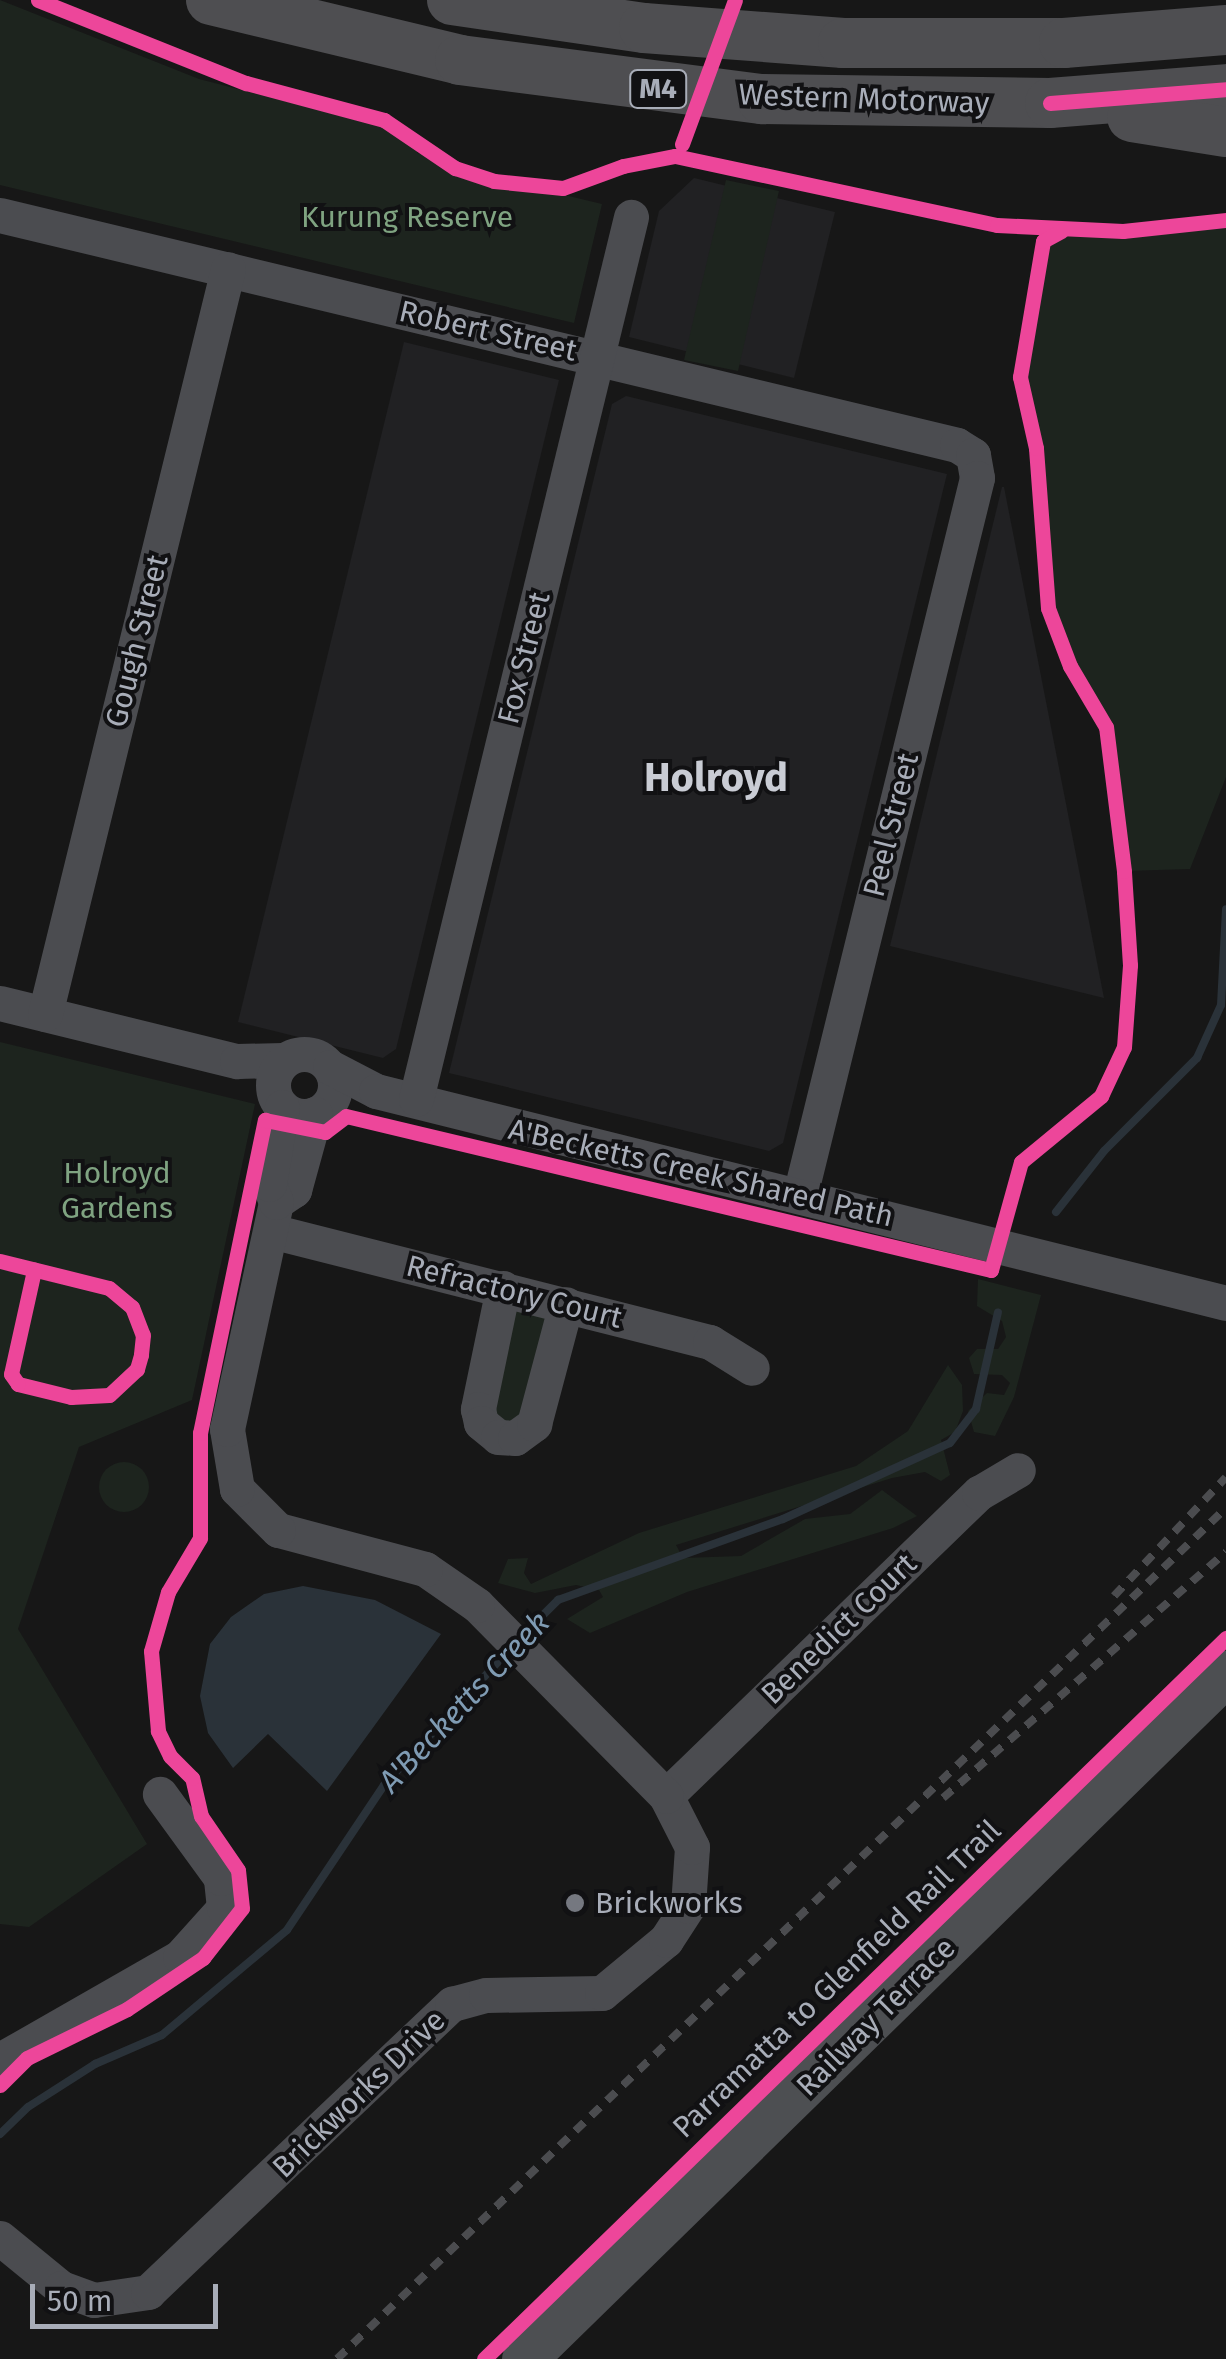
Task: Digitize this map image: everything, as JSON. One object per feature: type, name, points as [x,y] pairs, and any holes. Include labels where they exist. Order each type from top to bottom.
[{"type":"highway","name":"Western Motorway","points":[[211,0],[460,60],[671,90],[913,104],[1050,103],[1226,89]]},
{"type":"highway","name":"Western Motorway","points":[[452,0],[644,28],[843,42],[1064,43],[1226,30]]},
{"type":"highway","points":[[1050,103],[1226,132]]},
{"type":"main road","name":"Railway Terrace","points":[[524,2359],[1226,1674]]},
{"type":"street","name":"Robert Street","points":[[0,215],[956,445],[973,456]]},
{"type":"street","name":"Fox Street","points":[[416,1100],[632,216]]},
{"type":"street","name":"Gough Street","points":[[44,1014],[228,269]]},
{"type":"street","name":"Peel Street","points":[[800,1195],[977,478],[973,456]]},
{"type":"street","points":[[0,1003],[237,1061],[303,1089],[376,1091],[416,1100],[1226,1303]]},
{"type":"street","name":"Brickworks Drive","points":[[0,2238],[61,2288],[94,2300],[148,2292],[452,2004],[486,1996],[579,1996],[612,1988],[666,1940],[688,1906],[692,1847],[666,1796],[482,1611],[425,1570],[278,1530],[238,1489],[228,1430],[274,1217],[294,1190],[303,1089]]},
{"type":"street","name":"Refractory Court","points":[[274,1217],[503,1288],[710,1342],[752,1368]]},
{"type":"street","points":[[503,1288],[478,1409],[486,1429],[498,1437],[522,1435],[534,1424],[566,1304]]},
{"type":"street","name":"Benedict Court","points":[[666,1796],[980,1493],[1018,1470]]},
{"type":"street","points":[[0,2060],[180,1958],[224,1908],[221,1878],[160,1794]]},
{"type":"shaded area","points":[[694,178],[835,212],[794,378],[629,337],[659,211]]},
{"type":"shaded area","points":[[404,342],[559,380],[396,1049],[383,1058],[238,1022]]},
{"type":"shaded area","points":[[626,396],[947,474],[783,1143],[769,1151],[449,1073],[612,404]]},
{"type":"shaded area","points":[[1004,487],[1104,998],[890,946]]},
{"type":"shaded area","points":[[303,1586],[375,1600],[441,1634],[327,1791],[268,1734],[233,1768],[208,1733],[200,1696],[210,1644],[231,1617],[264,1594]]},
{"type":"green space","name":"Kurung Reserve","points":[[0,0],[199,79],[388,128],[417,145],[417,153],[448,159],[447,167],[602,204],[574,323],[0,185]]},
{"type":"green space","points":[[726,180],[779,191],[738,371],[684,360]]},
{"type":"green space","points":[[1226,220],[1226,777],[1190,869],[1124,871],[1106,727],[1070,666],[1048,608],[1036,448],[1020,377],[1027,323],[1043,241],[1061,231]]},
{"type":"green space","name":"Holroyd Gardens","points":[[0,1042],[255,1104],[192,1400],[79,1447],[18,1629],[147,1844],[29,1927],[0,1924]]},
{"type":"green space","points":[[978,1279],[1041,1295],[1014,1397],[995,1436],[974,1432],[968,1411],[987,1393],[1004,1395],[1010,1383],[1002,1375],[974,1374],[969,1358],[977,1349],[998,1349],[1006,1337],[1002,1321],[977,1306]]},
{"type":"green space","points":[[527,1305],[546,1319],[525,1418],[508,1429],[487,1405],[514,1310]]},
{"type":"green space","points":[[948,1365],[962,1385],[963,1411],[955,1432],[941,1440],[950,1475],[941,1481],[925,1472],[892,1478],[676,1545],[683,1558],[741,1556],[805,1519],[850,1514],[882,1490],[917,1516],[893,1528],[687,1592],[590,1633],[567,1619],[603,1597],[599,1590],[576,1585],[535,1593],[498,1583],[508,1559],[528,1558],[524,1573],[531,1584],[639,1533],[856,1466],[908,1431]]},
{"type":"green space","points":[[124,1462],[142,1469],[149,1487],[142,1505],[124,1512],[106,1505],[99,1487],[106,1469]]},
{"type":"waterway","name":"A'Becketts Creek","points":[[1056,1212],[1104,1151],[1197,1058],[1221,1005],[1226,909]]},
{"type":"waterway","name":"A'Becketts Creek","points":[[520,1638],[558,1600],[783,1519],[950,1443],[976,1409],[998,1312]]},
{"type":"waterway","name":"A'Becketts Creek","points":[[0,2134],[28,2107],[95,2064],[162,2035],[287,1930],[384,1785],[507,1652]]},
{"type":"railway","points":[[1114,1596],[1226,1477]]},
{"type":"railway","points":[[337,2359],[1226,1508]]},
{"type":"railway","points":[[943,1798],[1226,1552]]},
{"type":"cycle path","points":[[38,0],[246,83],[384,120],[455,168],[494,181],[563,188],[623,166],[675,156],[997,225],[1123,231],[1226,220]]},
{"type":"cycle path","points":[[682,144],[735,0]]},
{"type":"cycle path","points":[[1050,103],[1226,89]]},
{"type":"cycle path","name":"A'Becketts Creek Shared Path","points":[[0,2085],[27,2058],[127,2009],[203,1958],[242,1908],[238,1870],[201,1816],[192,1778],[170,1756],[158,1731],[151,1651],[168,1592],[200,1538],[200,1433],[265,1120],[325,1132],[346,1116],[991,1270],[1021,1162],[1101,1096],[1124,1047],[1130,965],[1124,871],[1106,727],[1070,666],[1048,608],[1036,448],[1020,377],[1043,241],[1061,231]]},
{"type":"cycle path","points":[[0,1261],[109,1288],[132,1307],[143,1335],[141,1355],[137,1369],[109,1395],[71,1397],[18,1384],[11,1374],[34,1270]]},
{"type":"cycle path","name":"Parramatta to Glenfield Rail Trail","points":[[484,2359],[1226,1638]]},
{"type":"place","name":"Brickworks","points":[[575,1903]]},
{"type":"district","name":"Holroyd","points":[[716,778]]}]
